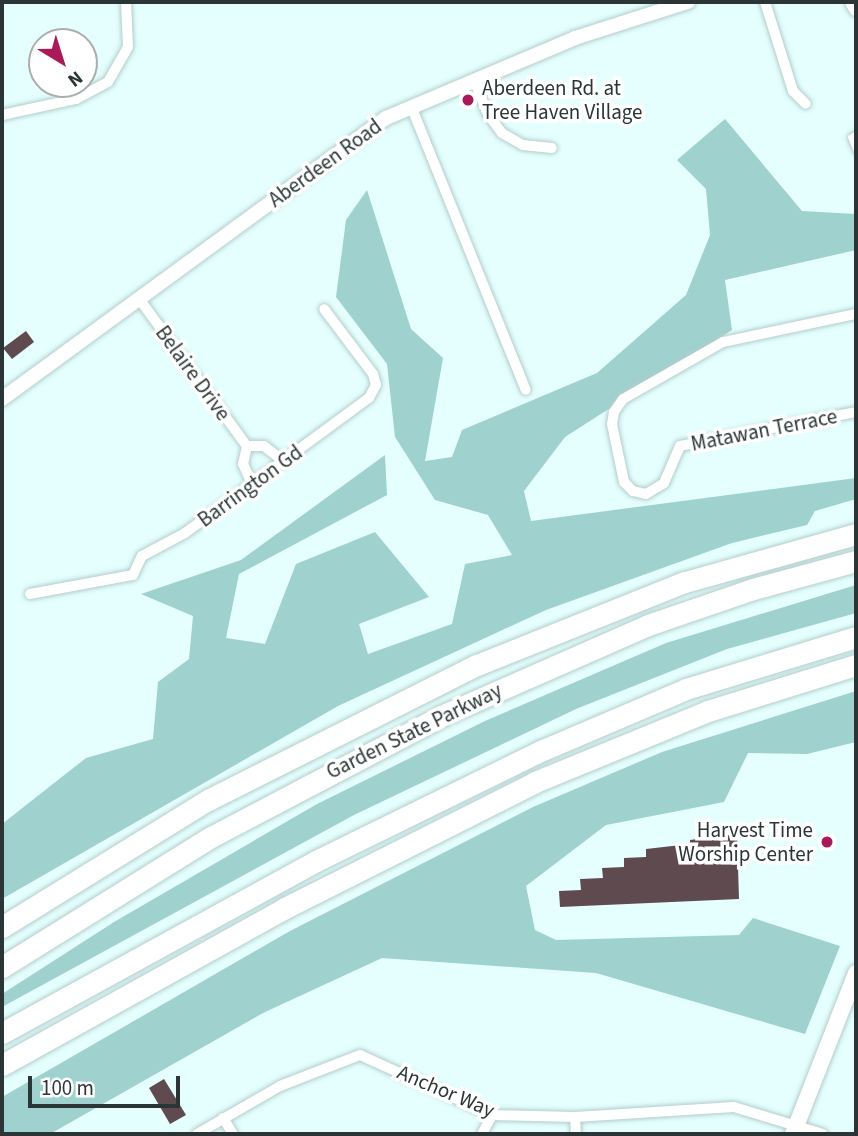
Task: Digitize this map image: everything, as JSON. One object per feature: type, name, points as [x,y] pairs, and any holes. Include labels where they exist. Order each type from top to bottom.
[{"type":"highway","name":"Garden State Parkway","points":[[2,927],[208,800],[441,682],[580,621],[685,582],[856,534]]},
{"type":"highway","name":"Garden State Parkway","points":[[2,967],[222,831],[441,716],[648,625],[765,586],[856,561]]},
{"type":"highway","points":[[2,1034],[295,872],[566,739],[722,676],[856,636]]},
{"type":"highway","points":[[2,1065],[303,899],[535,782],[708,711],[856,665]]},
{"type":"main road","points":[[795,1131],[856,973]]},
{"type":"street","points":[[2,115],[76,99],[108,82],[128,47],[126,2]]},
{"type":"street","name":"Aberdeen Road","points":[[2,400],[358,138],[411,106],[575,38],[688,2]]},
{"type":"street","points":[[765,2],[793,91],[806,104]]},
{"type":"street","points":[[852,2],[856,9]]},
{"type":"street","points":[[474,80],[502,133],[523,145],[552,148]]},
{"type":"street","points":[[411,106],[526,390]]},
{"type":"street","name":"Belaire Drive","points":[[140,300],[247,446]]},
{"type":"street","name":"Barrington Gd","points":[[30,594],[133,575],[142,556],[185,533],[374,390],[373,374],[324,309]]},
{"type":"street","name":"Matawan Terrace","points":[[856,314],[723,342],[623,400],[614,412],[612,424],[624,482],[633,491],[646,494],[664,484],[680,446],[856,412]]},
{"type":"street","points":[[252,484],[243,464],[247,446],[264,446],[283,461]]},
{"type":"street","name":"Anchor Way","points":[[197,1134],[211,1131],[223,1118],[280,1086],[360,1055],[492,1115],[575,1117],[734,1107],[795,1131],[823,1134]]},
{"type":"street","points":[[482,1134],[492,1115]]},
{"type":"street","points":[[575,1117],[576,1134]]},
{"type":"street","points":[[223,1118],[233,1134]]},
{"type":"lane","points":[[856,133],[850,138],[856,151]]},
{"type":"shaded area","points":[[725,119],[802,211],[856,214],[856,250],[725,280],[732,330],[565,437],[524,491],[531,521],[856,478],[856,499],[815,511],[807,525],[732,543],[546,610],[338,706],[2,899],[2,824],[86,758],[153,739],[158,682],[189,659],[193,616],[141,594],[241,560],[385,455],[387,495],[239,574],[226,638],[265,644],[296,564],[375,532],[429,597],[359,624],[368,654],[452,624],[465,564],[512,555],[488,515],[435,500],[395,437],[387,364],[336,297],[346,220],[367,190],[411,329],[443,358],[425,461],[452,457],[462,430],[597,373],[686,295],[710,235],[706,189],[677,160]]},
{"type":"shaded area","points":[[856,585],[856,613],[727,649],[576,709],[354,815],[2,1007],[2,994],[114,922],[317,804],[485,721],[666,643]]},
{"type":"shaded area","points":[[856,691],[856,742],[807,754],[748,753],[724,802],[606,825],[526,886],[535,930],[556,940],[739,935],[753,918],[840,946],[805,1034],[596,973],[382,958],[263,1013],[50,1134],[2,1134],[2,1097],[290,931],[533,807],[662,752]]},
{"type":"building","points":[[26,331],[34,342],[12,359],[3,348]]},
{"type":"building","points":[[737,834],[739,899],[560,907],[559,891],[581,890],[580,879],[603,878],[602,868],[624,867],[624,858],[646,857],[646,849],[690,844],[690,840]]},
{"type":"building","points":[[164,1079],[186,1115],[170,1124],[149,1088]]},
{"type":"place","name":"Aberdeen Rd. at Tree Haven Village","points":[[468,100]]},
{"type":"place","name":"Harvest Time Worship Center","points":[[827,842]]}]
